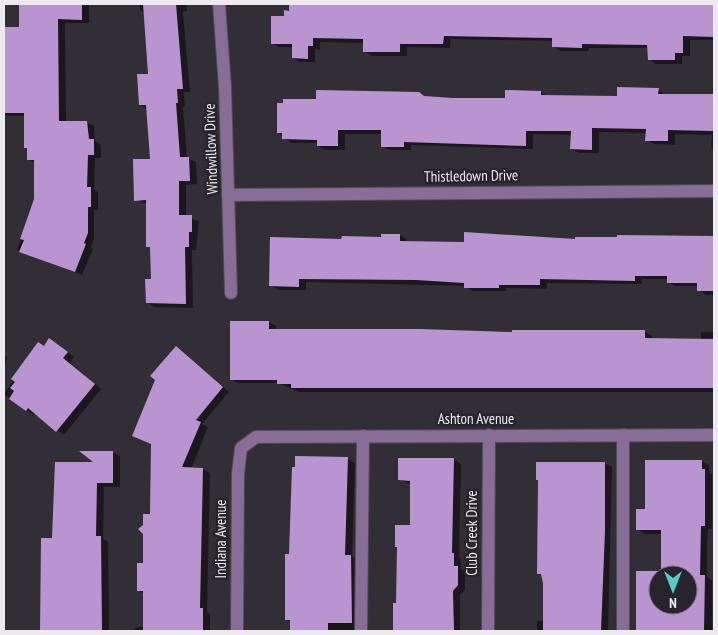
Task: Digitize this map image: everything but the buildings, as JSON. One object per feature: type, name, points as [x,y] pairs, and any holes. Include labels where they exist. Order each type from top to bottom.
[{"type":"street","name":"Windwillow Drive","points":[[219,4],[225,87],[231,293]]},
{"type":"street","name":"Thistledown Drive","points":[[228,195],[714,191]]},
{"type":"street","name":"Club Creek Drive","points":[[488,631],[489,435]]},
{"type":"street","points":[[623,435],[623,631]]},
{"type":"street","name":"Ashton Avenue","points":[[241,448],[256,437],[714,435]]},
{"type":"street","points":[[361,631],[363,436]]},
{"type":"street","name":"Indiana Avenue","points":[[237,631],[238,474],[241,448]]}]
